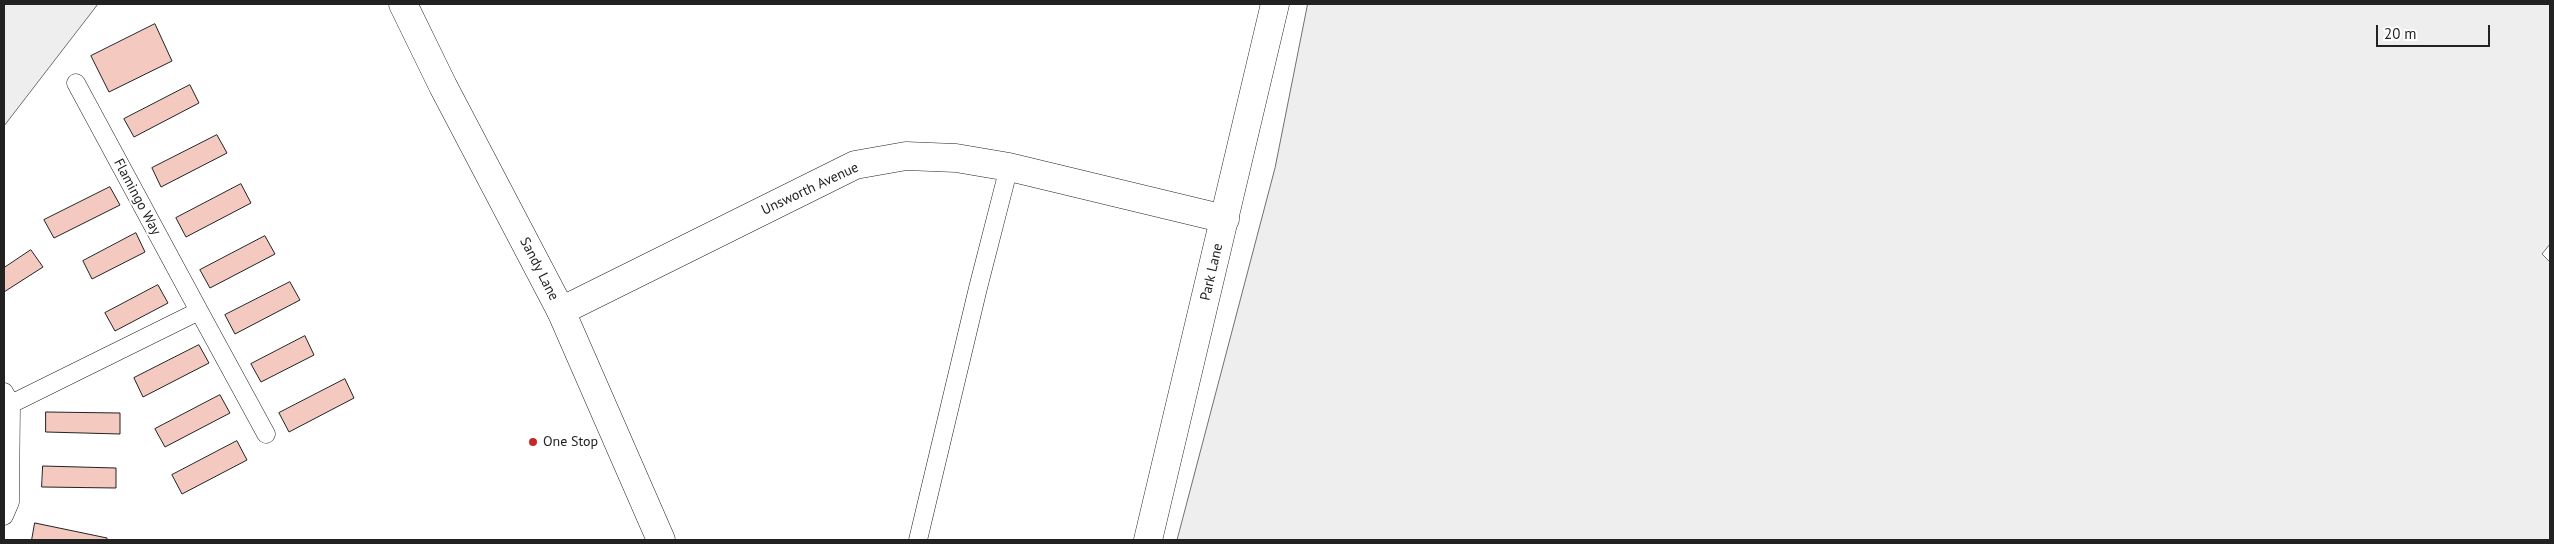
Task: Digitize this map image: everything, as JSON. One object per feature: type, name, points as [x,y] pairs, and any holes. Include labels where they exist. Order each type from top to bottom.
[{"type":"main road","name":"Sandy Lane","points":[[403,4],[443,86],[561,311],[660,540]]},
{"type":"main road","name":"Park Lane","points":[[1148,540],[1275,4]]},
{"type":"main road","name":"Unsworth Avenue","points":[[561,311],[855,165],[906,156],[956,158],[1009,167],[1225,219]]},
{"type":"lane","name":"Flamingo Way","points":[[76,83],[266,434]]},
{"type":"lane","points":[[918,540],[1009,167]]},
{"type":"lane","points":[[4,516],[10,502],[7,398],[199,311]]},
{"type":"shaded area","points":[[4,4],[98,4],[4,126]]},
{"type":"shaded area","points":[[1308,4],[2550,4],[2550,244],[2542,254],[2550,262],[2550,540],[1177,540],[1275,168]]},
{"type":"building","points":[[155,24],[172,61],[109,92],[91,56]]},
{"type":"building","points":[[190,85],[199,103],[134,137],[124,119]]},
{"type":"building","points":[[217,135],[227,153],[161,187],[152,168]]},
{"type":"building","points":[[241,184],[251,203],[186,237],[176,218]]},
{"type":"building","points":[[110,187],[120,205],[54,238],[44,220]]},
{"type":"building","points":[[136,233],[145,252],[92,279],[83,261]]},
{"type":"building","points":[[265,236],[275,254],[210,288],[200,270]]},
{"type":"building","points":[[31,250],[43,267],[4,292],[4,268]]},
{"type":"building","points":[[290,282],[300,300],[235,334],[225,315]]},
{"type":"building","points":[[158,285],[168,303],[115,331],[105,313]]},
{"type":"building","points":[[305,336],[314,355],[261,382],[251,364]]},
{"type":"building","points":[[199,345],[209,363],[143,397],[134,378]]},
{"type":"building","points":[[345,379],[354,398],[289,432],[279,413]]},
{"type":"building","points":[[220,395],[230,413],[165,447],[155,429]]},
{"type":"building","points":[[46,412],[120,413],[120,434],[46,432]]},
{"type":"building","points":[[237,441],[247,460],[182,494],[172,475]]},
{"type":"building","points":[[43,466],[116,468],[116,488],[42,487]]},
{"type":"building","points":[[35,523],[107,538],[107,540],[32,540]]},
{"type":"place","name":"One Stop","points":[[533,442]]}]
